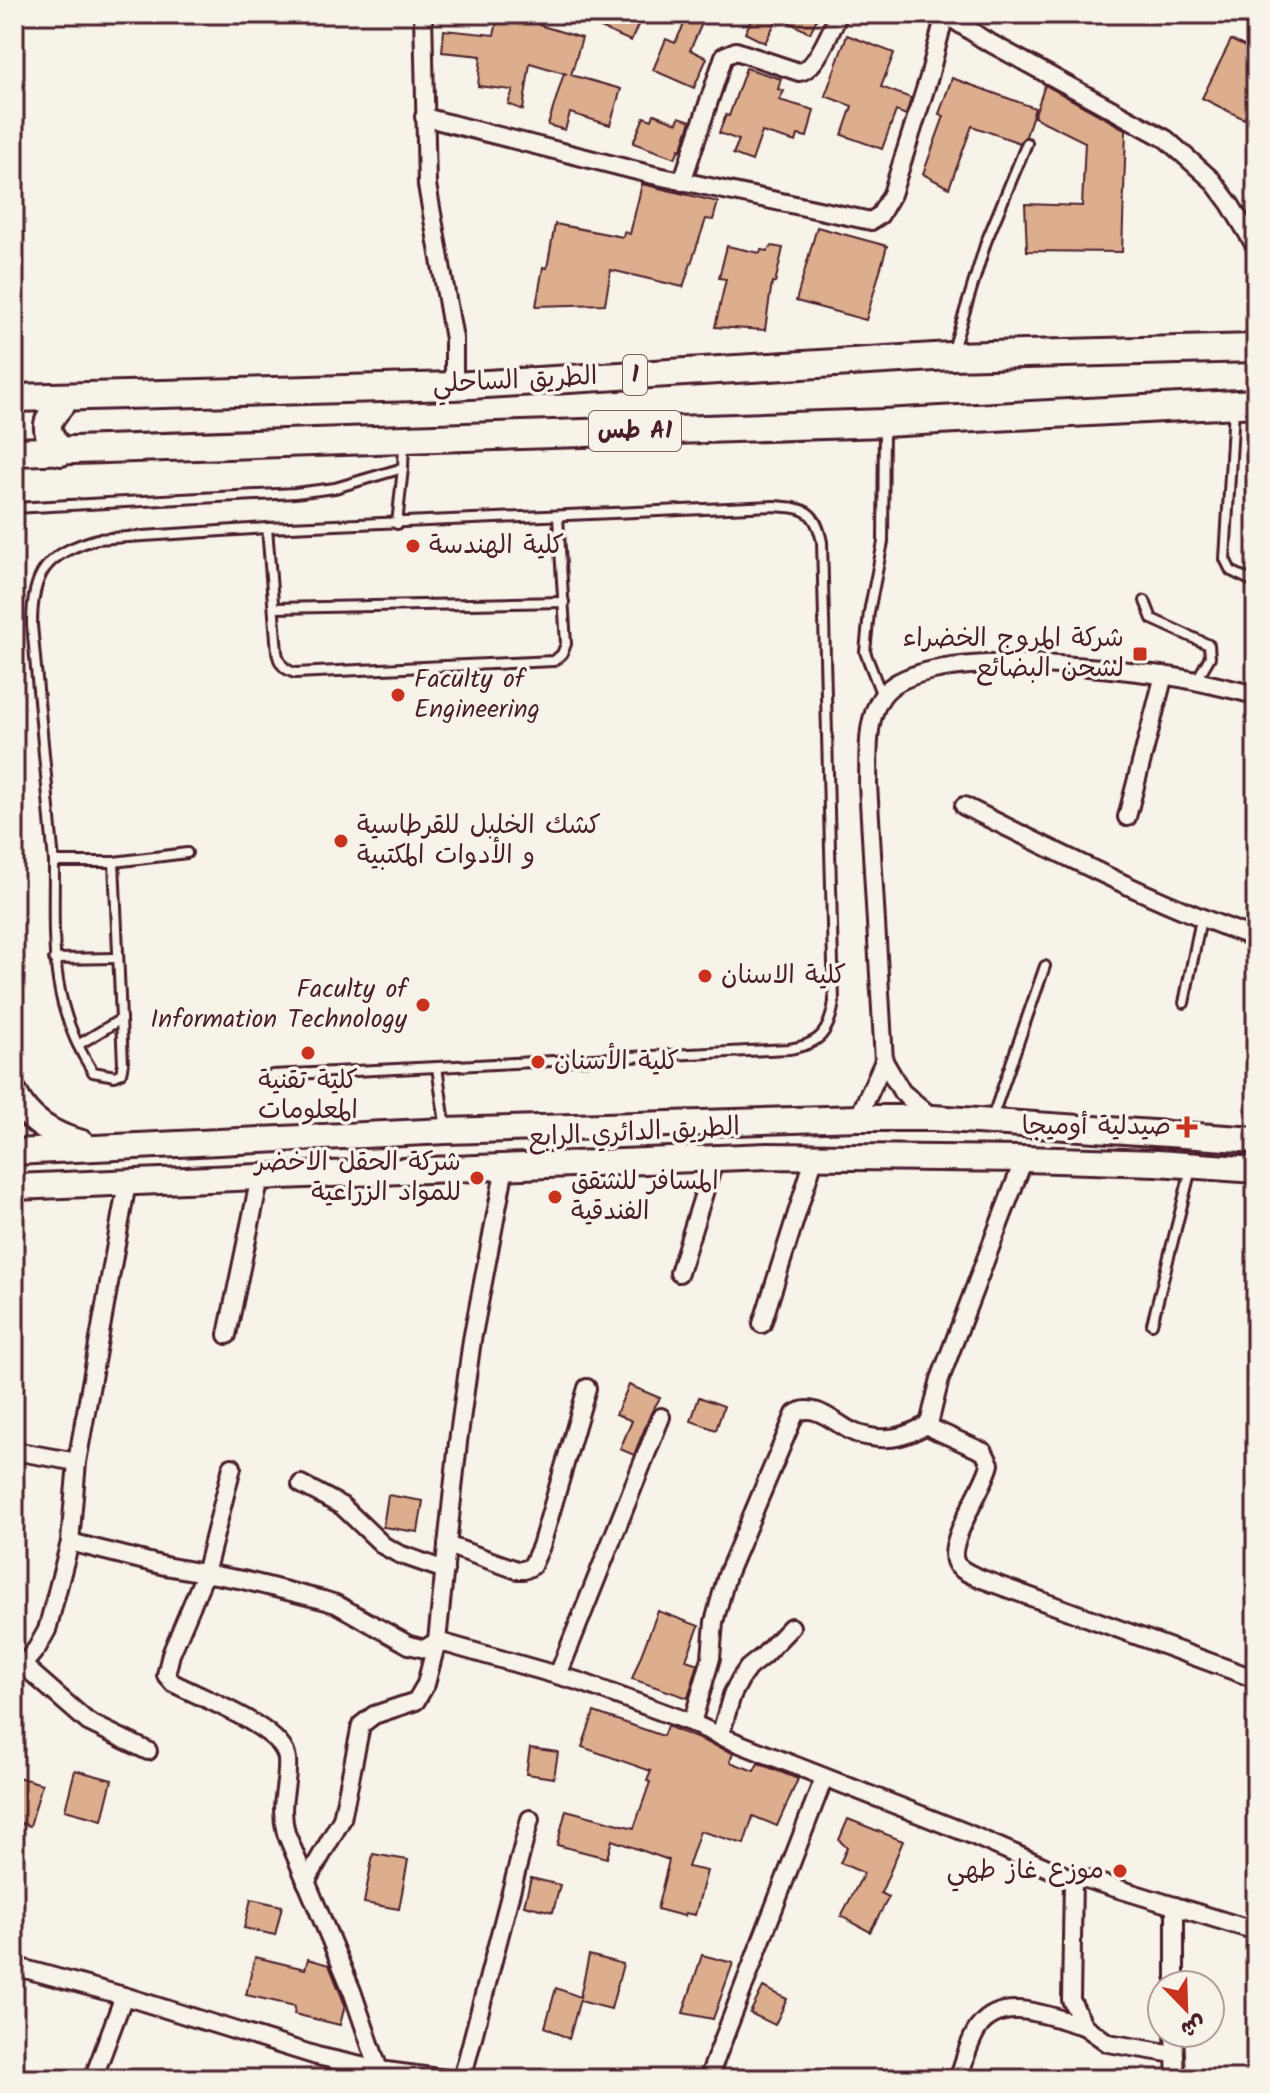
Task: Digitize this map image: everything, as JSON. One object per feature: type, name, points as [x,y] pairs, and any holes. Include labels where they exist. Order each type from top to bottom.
[{"type":"highway","name":"الطريق الساحلي","points":[[14,398],[454,386],[951,356],[1256,348]]},
{"type":"highway","points":[[61,452],[50,438],[46,426],[67,397]]},
{"type":"highway","name":"الطريق الساحلي","points":[[14,452],[884,423],[1245,403]]},
{"type":"main road","points":[[14,1092],[31,1117],[47,1130],[66,1139],[100,1147]]},
{"type":"main road","name":"الطريق الدائري الرابع","points":[[14,1152],[446,1131],[858,1118],[933,1118],[1256,1140]]},
{"type":"main road","name":"الطريق الدائري الرابع","points":[[14,1187],[815,1156],[1024,1159],[1256,1170]]},
{"type":"street","points":[[423,14],[427,185],[454,339],[454,386]]},
{"type":"street","points":[[682,182],[724,56],[736,51],[799,72],[806,71],[814,65],[839,14]]},
{"type":"street","points":[[424,117],[682,182],[871,221],[880,215],[892,194],[929,77],[945,14],[983,39],[1166,139],[1212,180],[1256,247]]},
{"type":"street","points":[[933,1118],[902,1092],[884,1061],[868,784],[869,740],[882,696],[904,678],[921,673],[983,665],[1069,664],[1164,675],[1256,695]]},
{"type":"street","points":[[1127,817],[1164,675]]},
{"type":"street","points":[[964,806],[1125,885],[1201,919],[1256,938]]},
{"type":"street","points":[[858,1118],[884,1061]]},
{"type":"street","points":[[762,1324],[815,1156]]},
{"type":"street","points":[[679,1273],[715,1158]]},
{"type":"street","points":[[929,1424],[940,1379],[1024,1159]]},
{"type":"street","points":[[306,1882],[342,1819],[361,1725],[374,1715],[416,1701],[426,1684],[437,1641],[472,1340],[505,1167]]},
{"type":"street","points":[[227,1335],[260,1177]]},
{"type":"street","points":[[127,1183],[77,1462],[70,1542],[47,1630],[19,1671],[88,1722],[148,1751]]},
{"type":"street","points":[[447,1545],[517,1570],[532,1566],[541,1546],[587,1388]]},
{"type":"street","points":[[692,1723],[711,1658],[714,1622],[727,1575],[795,1414],[810,1409],[853,1432],[891,1439],[929,1424]]},
{"type":"street","points":[[558,1675],[661,1417]]},
{"type":"street","points":[[929,1424],[933,1429],[984,1452],[990,1464],[985,1482],[956,1538],[952,1556],[957,1566],[977,1577],[1256,1679]]},
{"type":"street","points":[[14,1451],[77,1462]]},
{"type":"street","points":[[232,1467],[205,1574],[171,1654],[166,1675],[180,1687],[264,1731],[283,1747],[287,1765],[282,1796],[283,1822],[352,1991],[375,2074]]},
{"type":"street","points":[[301,1484],[342,1506],[384,1546],[445,1570]]},
{"type":"street","points":[[70,1542],[323,1600],[409,1645],[425,1649],[437,1641],[558,1675],[692,1723],[1073,1879],[1086,1879],[1256,1931]]},
{"type":"street","points":[[720,1736],[732,1695],[741,1678],[791,1627]]},
{"type":"street","points":[[708,2079],[824,1778]]},
{"type":"street","points":[[462,2079],[530,1819]]},
{"type":"street","points":[[1073,1879],[1071,2000],[1084,2026]]},
{"type":"street","points":[[1175,1906],[1175,1969]]},
{"type":"street","points":[[14,1966],[124,1996],[375,2074],[446,2079]]},
{"type":"street","points":[[93,2079],[124,1996]]},
{"type":"street","points":[[958,2079],[978,2028],[995,2012],[1013,2008],[1084,2026],[1108,2043],[1174,2054]]},
{"type":"street","points":[[1174,2049],[1176,2079]]},
{"type":"lane","points":[[951,356],[986,242],[1027,143]]},
{"type":"lane","points":[[1245,403],[1225,559],[1231,571],[1256,583]]},
{"type":"lane","points":[[882,696],[865,652],[869,612],[883,542],[884,423]]},
{"type":"lane","points":[[397,524],[405,439]]},
{"type":"lane","points":[[14,508],[295,493],[347,485],[403,468]]},
{"type":"lane","points":[[114,862],[123,1064],[121,1073],[115,1076],[95,1074],[78,1045],[60,1003],[54,959],[54,862],[32,625],[33,593],[42,570],[71,547],[97,539],[267,528],[774,506],[805,509],[813,516],[822,542],[834,1002],[831,1016],[817,1041],[789,1049],[272,1075]]},
{"type":"lane","points":[[267,528],[279,662],[286,670],[295,673],[554,661],[562,654],[566,644],[558,517]]},
{"type":"lane","points":[[1145,601],[1152,619],[1209,645],[1210,657],[1196,682]]},
{"type":"lane","points":[[275,608],[564,602]]},
{"type":"lane","points":[[54,862],[114,862],[187,853]]},
{"type":"lane","points":[[1184,1003],[1201,919]]},
{"type":"lane","points":[[54,959],[118,958]]},
{"type":"lane","points":[[990,1122],[1045,966]]},
{"type":"lane","points":[[78,1045],[121,1019]]},
{"type":"lane","points":[[437,1067],[446,1131]]},
{"type":"lane","points":[[1152,1324],[1192,1165]]},
{"type":"building","points":[[499,14],[541,14],[539,25],[582,38],[571,75],[621,89],[610,125],[570,113],[565,130],[548,125],[564,73],[530,63],[523,110],[508,104],[513,90],[478,86],[481,56],[442,52],[444,30],[494,35]]},
{"type":"building","points":[[568,14],[643,14],[631,41]]},
{"type":"building","points":[[689,14],[704,19],[690,50],[707,58],[694,88],[653,70],[666,39],[675,43]]},
{"type":"building","points":[[754,14],[819,14],[810,33],[778,17],[765,43],[745,33]]},
{"type":"building","points":[[847,35],[894,53],[881,87],[911,98],[906,115],[896,111],[882,149],[842,135],[852,106],[825,96]]},
{"type":"building","points":[[1231,40],[1256,52],[1256,96],[1244,119],[1202,98]]},
{"type":"building","points":[[746,68],[781,79],[778,89],[784,91],[779,100],[814,110],[807,137],[798,135],[796,142],[762,132],[752,161],[733,154],[739,140],[719,133],[726,115],[729,116]]},
{"type":"building","points":[[952,78],[1035,108],[1026,136],[1020,143],[972,126],[949,188],[923,174],[944,116],[939,114]]},
{"type":"building","points":[[1045,85],[1126,130],[1122,252],[1027,251],[1025,204],[1082,206],[1085,142],[1034,117]]},
{"type":"building","points":[[654,114],[677,123],[679,117],[691,121],[675,158],[633,143],[644,117],[652,120]]},
{"type":"building","points":[[642,184],[718,202],[713,220],[706,219],[683,287],[611,270],[605,304],[536,306],[555,224],[623,237],[624,232],[630,234]]},
{"type":"building","points":[[817,227],[887,246],[866,320],[796,301]]},
{"type":"building","points":[[727,246],[760,253],[772,246],[783,248],[775,283],[772,282],[765,330],[715,327],[726,279],[719,278]]},
{"type":"building","points":[[629,1385],[660,1398],[634,1455],[620,1449],[632,1421],[616,1414]]},
{"type":"building","points":[[699,1397],[724,1406],[716,1430],[691,1421]]},
{"type":"building","points":[[388,1495],[423,1501],[418,1532],[383,1527]]},
{"type":"building","points":[[658,1611],[699,1626],[686,1660],[698,1664],[688,1698],[632,1679]]},
{"type":"building","points":[[594,1712],[663,1736],[667,1726],[733,1753],[730,1762],[754,1771],[758,1763],[798,1779],[777,1826],[753,1816],[744,1844],[700,1831],[688,1867],[707,1871],[695,1915],[685,1913],[684,1916],[657,1909],[669,1860],[612,1840],[607,1858],[557,1845],[566,1810],[634,1828],[650,1782],[647,1781],[651,1771],[582,1747]]},
{"type":"building","points":[[530,1748],[558,1752],[554,1778],[526,1774]]},
{"type":"building","points":[[75,1770],[112,1780],[102,1820],[65,1810]]},
{"type":"building","points":[[14,1776],[42,1784],[30,1826],[14,1821]]},
{"type":"building","points":[[848,1819],[903,1841],[881,1893],[889,1897],[870,1932],[841,1916],[864,1873],[840,1863],[847,1848],[839,1840]]},
{"type":"building","points":[[373,1854],[408,1860],[399,1909],[364,1903]]},
{"type":"building","points":[[531,1878],[560,1885],[553,1912],[524,1905]]},
{"type":"building","points":[[251,1899],[282,1906],[275,1935],[244,1928]]},
{"type":"building","points":[[589,1955],[623,1964],[611,2009],[580,1999],[569,2039],[545,2027],[556,1988],[580,1997]]},
{"type":"building","points":[[702,1955],[733,1963],[713,2019],[683,2013]]},
{"type":"building","points":[[255,1957],[305,1969],[308,1959],[329,1965],[345,2005],[340,2025],[294,2014],[295,2006],[246,1995]]},
{"type":"building","points":[[763,1987],[787,1999],[775,2025],[750,2013]]},
{"type":"place","name":"كلية الهندسة","points":[[413,546]]},
{"type":"place","name":"شركة المروج الخضراء لشحن البضائع","points":[[1140,654]]},
{"type":"place","name":"Faculty of Engineering","points":[[398,695]]},
{"type":"place","name":"كشك الخليل للقرطاسية و الأدوات المكتبية","points":[[341,841]]},
{"type":"place","name":"كلية الاسنان","points":[[705,976]]},
{"type":"place","name":"Faculty of Information Technology","points":[[423,1005]]},
{"type":"place","name":"كلية تقنية المعلومات","points":[[308,1053]]},
{"type":"place","name":"كلية الأسنان","points":[[538,1062]]},
{"type":"place","name":"صيدلية أوميجا","points":[[1187,1127]]},
{"type":"place","name":"شركة الحقل الاخضر للمواد الزراعية","points":[[477,1178]]},
{"type":"place","name":"المسافر للشقق الفندقية","points":[[555,1197]]},
{"type":"place","name":"موزع غاز طهي","points":[[1120,1871]]}]
